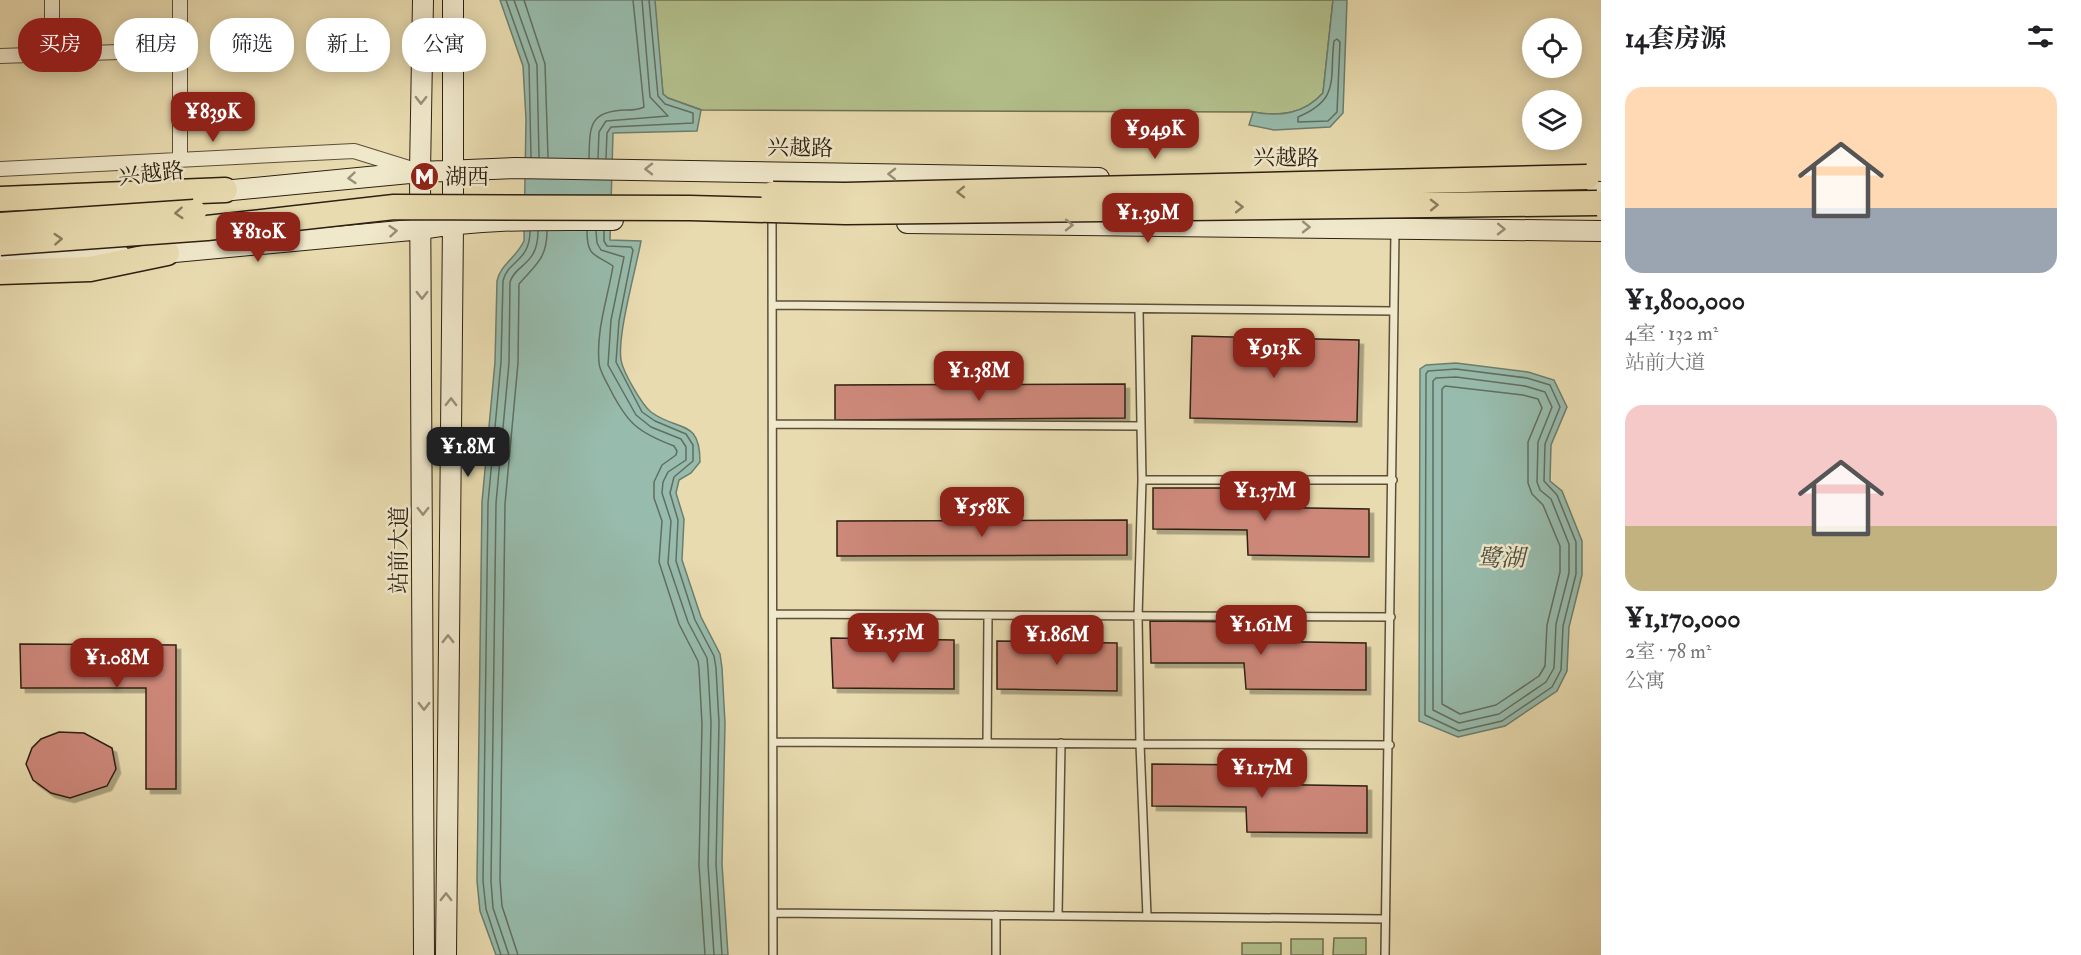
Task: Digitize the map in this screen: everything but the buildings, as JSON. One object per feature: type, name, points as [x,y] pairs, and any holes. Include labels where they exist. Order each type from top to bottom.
[{"type":"highway","points":[[0,199],[225,190]]},
{"type":"highway","points":[[0,225],[206,212],[390,192],[845,195],[1598,190]]},
{"type":"highway","points":[[0,243],[207,228],[394,207],[690,208],[846,212],[1598,190]]},
{"type":"highway","points":[[0,272],[90,269],[167,253]]},
{"type":"main road","name":"站前大道","points":[[423,0],[420,172],[424,955]]},
{"type":"main road","points":[[446,955],[453,0]]},
{"type":"main road","name":"兴越路","points":[[0,210],[72,206],[420,172],[515,168],[707,170],[1598,190]]},
{"type":"main road","points":[[0,260],[167,253],[422,229],[453,223],[514,219],[1601,231]]},
{"type":"street","points":[[52,0],[52,18]]},
{"type":"street","points":[[180,0],[180,160]]},
{"type":"street","points":[[0,56],[18,55]]},
{"type":"street","points":[[0,169],[354,151],[420,172]]},
{"type":"lane","points":[[1385,955],[1390,745],[1396,184]]},
{"type":"lane","points":[[772,221],[773,955]]},
{"type":"lane","points":[[772,305],[1139,311],[1394,311]]},
{"type":"lane","points":[[1139,311],[1142,480],[1138,617],[1140,744],[1147,916]]},
{"type":"lane","points":[[773,424],[1141,426]]},
{"type":"lane","points":[[1142,480],[1393,480]]},
{"type":"lane","points":[[774,614],[1391,617]]},
{"type":"lane","points":[[987,743],[988,616]]},
{"type":"lane","points":[[773,742],[1390,745]]},
{"type":"lane","points":[[1058,915],[1060,743]]},
{"type":"lane","points":[[774,913],[1385,919]]},
{"type":"lane","points":[[996,915],[996,955]]},
{"type":"green space","points":[[654,0],[1333,0],[1323,93],[1300,110],[1273,114],[1253,112],[702,110],[668,98],[663,94]]},
{"type":"green space","points":[[1334,938],[1366,938],[1366,955],[1333,955]]},
{"type":"green space","points":[[1291,939],[1323,939],[1323,955],[1291,955]]},
{"type":"green space","points":[[1242,943],[1281,943],[1281,955],[1242,955]]},
{"type":"water","points":[[500,0],[655,0],[663,94],[701,110],[697,131],[613,133],[610,240],[641,241],[622,335],[621,360],[625,372],[647,408],[661,418],[692,432],[699,448],[700,462],[691,473],[679,480],[676,493],[684,519],[682,560],[701,617],[720,654],[722,668],[725,723],[722,864],[728,955],[496,955],[480,911],[477,881],[482,502],[495,362],[497,281],[501,270],[524,241],[526,119],[523,66]]},
{"type":"water","points":[[1333,0],[1347,0],[1343,113],[1330,127],[1274,130],[1249,125],[1253,112],[1282,114],[1300,110],[1323,93]]},
{"type":"water","name":"鹭湖","points":[[1456,363],[1528,372],[1554,380],[1567,407],[1551,445],[1550,481],[1562,491],[1582,541],[1582,575],[1569,627],[1567,671],[1557,691],[1505,726],[1458,737],[1419,721],[1420,369],[1426,365]]},
{"type":"place","name":"湖西","points":[[424,177]]}]
